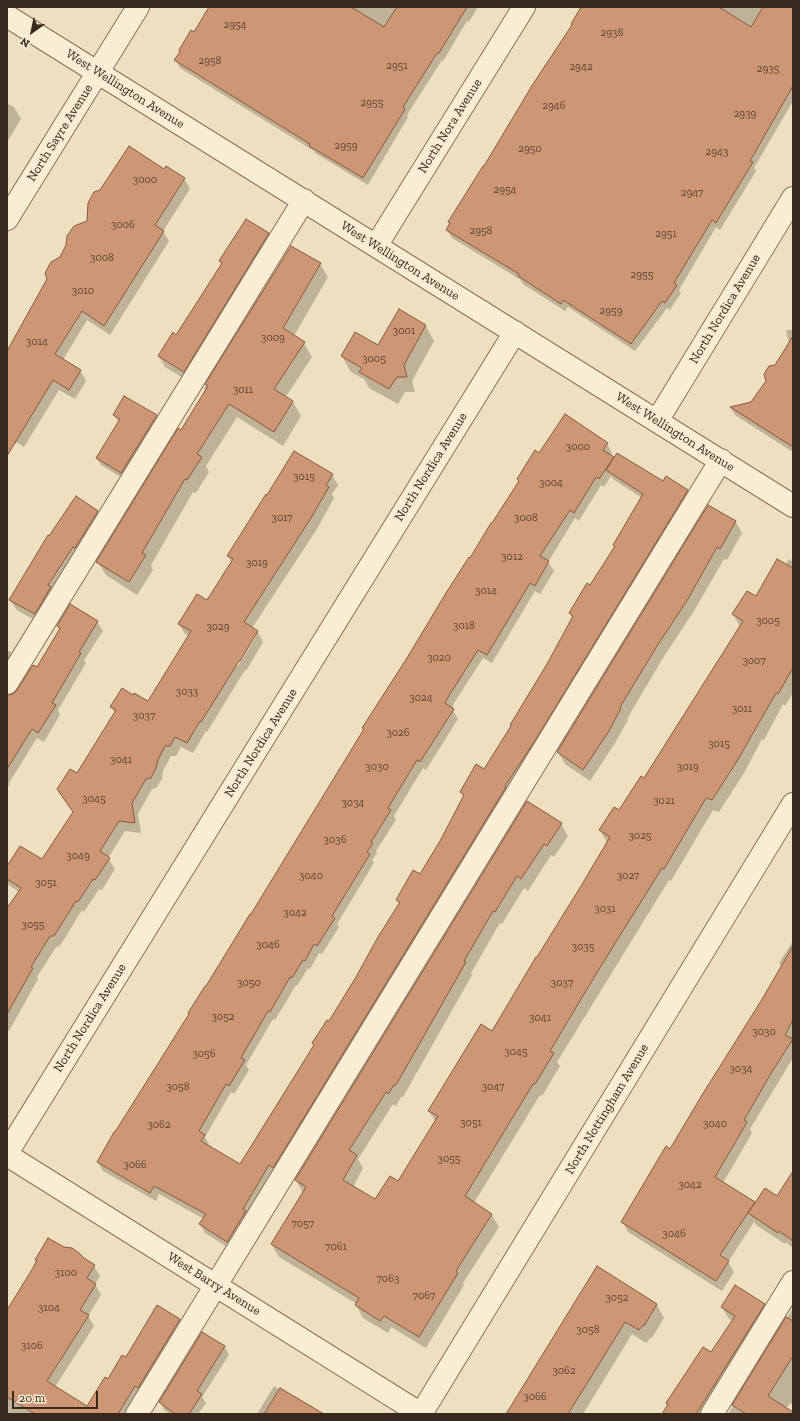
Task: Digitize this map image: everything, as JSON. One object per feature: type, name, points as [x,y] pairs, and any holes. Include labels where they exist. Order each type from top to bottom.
[{"type":"street","name":"North Sayre Avenue","points":[[7,219],[138,7]]},
{"type":"street","name":"North Nora Avenue","points":[[376,246],[524,7]]},
{"type":"street","name":"West Wellington Avenue","points":[[7,16],[793,506]]},
{"type":"street","name":"North Nordica Avenue","points":[[657,421],[793,198]]},
{"type":"street","points":[[7,683],[304,200]]},
{"type":"street","name":"North Nordica Avenue","points":[[7,1154],[515,332]]},
{"type":"street","points":[[137,1414],[721,460]]},
{"type":"street","name":"North Nottingham Avenue","points":[[421,1414],[793,804]]},
{"type":"street","name":"West Barry Avenue","points":[[7,1154],[421,1414]]},
{"type":"street","points":[[712,1414],[793,1282]]},
{"type":"building","points":[[209,7],[351,7],[384,27],[397,7],[467,7],[439,53],[437,53],[403,107],[405,109],[363,178],[309,146],[310,144],[174,60],[180,52],[179,50],[191,30],[194,32]]},
{"type":"building","points":[[581,7],[719,7],[751,27],[763,7],[793,7],[793,86],[750,161],[753,162],[716,223],[712,220],[674,283],[677,285],[665,303],[662,301],[631,344],[563,300],[561,304],[518,276],[519,274],[446,230],[450,223],[448,222],[484,166],[533,84],[572,25],[571,24]]},
{"type":"building","points":[[129,146],[164,169],[166,166],[185,178],[155,225],[164,231],[104,326],[82,311],[55,354],[81,370],[69,390],[53,380],[7,456],[7,351],[47,279],[45,273],[51,262],[60,257],[66,245],[67,236],[74,226],[87,221],[88,203],[94,192],[100,190]]},
{"type":"building","points":[[246,219],[269,233],[184,372],[158,356],[173,332],[176,335],[203,293],[222,263],[219,261]]},
{"type":"building","points":[[291,246],[321,263],[283,328],[305,342],[274,389],[293,401],[274,432],[229,404],[197,454],[202,457],[187,480],[185,479],[142,553],[146,555],[129,582],[96,562],[178,428],[181,430],[208,386],[205,384]]},
{"type":"building","points":[[399,309],[426,325],[404,365],[407,377],[397,377],[389,389],[359,372],[362,368],[341,356],[355,332],[378,345]]},
{"type":"building","points":[[793,336],[793,447],[730,407],[751,402],[766,381],[764,374],[769,366],[775,365]]},
{"type":"building","points":[[124,396],[157,415],[121,473],[96,458],[120,419],[113,415]]},
{"type":"building","points":[[565,414],[608,443],[603,450],[614,457],[599,479],[596,477],[574,513],[570,510],[540,556],[549,561],[535,586],[530,583],[487,655],[478,650],[450,694],[445,703],[454,709],[420,762],[417,760],[388,808],[391,810],[371,842],[373,843],[367,852],[370,854],[332,916],[335,918],[317,946],[314,944],[305,961],[303,960],[292,978],[290,977],[270,1012],[268,1011],[241,1058],[245,1060],[229,1086],[226,1084],[199,1131],[205,1135],[201,1141],[240,1164],[314,1045],[312,1043],[327,1020],[329,1021],[356,977],[378,937],[400,902],[396,900],[413,870],[420,874],[440,841],[464,795],[460,792],[476,764],[484,769],[511,726],[510,725],[547,664],[573,616],[569,613],[587,583],[590,585],[615,546],[613,545],[643,494],[606,470],[617,453],[663,481],[666,476],[688,490],[536,739],[505,786],[506,787],[273,1168],[269,1165],[243,1209],[246,1211],[227,1242],[199,1224],[206,1214],[154,1186],[150,1193],[97,1162],[114,1132],[189,1014],[188,1013],[251,914],[364,729],[362,728],[407,658],[446,593],[519,481],[517,479],[535,450],[539,453]]},
{"type":"building","points":[[294,451],[333,474],[326,485],[329,487],[311,518],[244,622],[258,631],[187,743],[175,737],[170,746],[165,746],[151,778],[146,779],[132,803],[135,823],[119,821],[100,851],[110,858],[95,880],[93,879],[78,902],[76,901],[54,936],[50,936],[31,967],[33,968],[7,1014],[7,908],[21,888],[7,879],[7,866],[20,846],[42,859],[73,812],[57,789],[70,769],[77,773],[116,710],[110,707],[122,688],[133,695],[134,693],[148,701],[191,631],[178,624],[197,594],[207,600],[233,559],[227,556]]},
{"type":"building","points":[[76,496],[98,511],[75,548],[73,547],[48,585],[51,587],[35,614],[9,600],[48,535],[49,536]]},
{"type":"building","points":[[708,505],[736,521],[720,549],[717,547],[688,599],[620,707],[621,708],[609,731],[583,770],[557,752]]},
{"type":"building","points":[[777,559],[793,568],[793,668],[778,694],[776,693],[737,761],[712,800],[706,798],[664,869],[662,868],[596,974],[550,1051],[554,1053],[535,1084],[533,1084],[465,1196],[492,1214],[456,1271],[458,1273],[419,1337],[384,1316],[380,1321],[355,1305],[359,1298],[271,1244],[306,1187],[295,1180],[527,801],[562,823],[547,846],[544,844],[521,879],[517,876],[495,912],[493,911],[464,961],[466,962],[396,1085],[394,1085],[388,1094],[386,1092],[349,1150],[357,1155],[343,1180],[375,1199],[390,1176],[398,1181],[438,1116],[428,1111],[481,1024],[492,1031],[610,837],[599,830],[614,807],[619,810],[641,776],[644,778],[743,621],[732,614],[747,591],[756,596]]},
{"type":"building","points":[[70,604],[98,621],[79,652],[81,653],[52,703],[56,705],[38,733],[32,729],[7,769],[7,695],[13,694],[17,690],[33,665],[37,667],[59,630],[60,628],[57,626]]},
{"type":"building","points":[[793,946],[793,1020],[785,1035],[793,1039],[744,1120],[747,1122],[715,1177],[755,1202],[720,1255],[729,1261],[716,1281],[621,1222],[666,1146],[670,1149]]},
{"type":"building","points":[[793,1171],[793,1241],[748,1213],[765,1188],[777,1196]]},
{"type":"building","points":[[48,1238],[64,1247],[72,1248],[95,1265],[87,1278],[96,1284],[80,1310],[89,1315],[47,1381],[87,1406],[105,1377],[108,1379],[122,1355],[126,1357],[157,1305],[180,1319],[138,1388],[135,1386],[118,1414],[35,1414],[7,1397],[7,1310],[33,1268],[37,1260],[35,1260]]},
{"type":"building","points":[[597,1266],[657,1304],[644,1326],[643,1325],[639,1330],[625,1322],[568,1414],[506,1414]]},
{"type":"building","points":[[735,1285],[765,1304],[696,1414],[662,1414],[668,1404],[666,1403],[703,1347],[711,1352],[735,1316],[721,1307]]},
{"type":"building","points":[[786,1317],[793,1321],[793,1356],[768,1396],[793,1412],[793,1414],[746,1414],[732,1405]]},
{"type":"building","points":[[202,1332],[225,1346],[197,1391],[202,1394],[189,1414],[175,1414],[159,1402]]},
{"type":"building","points":[[280,1388],[324,1414],[264,1414]]}]
